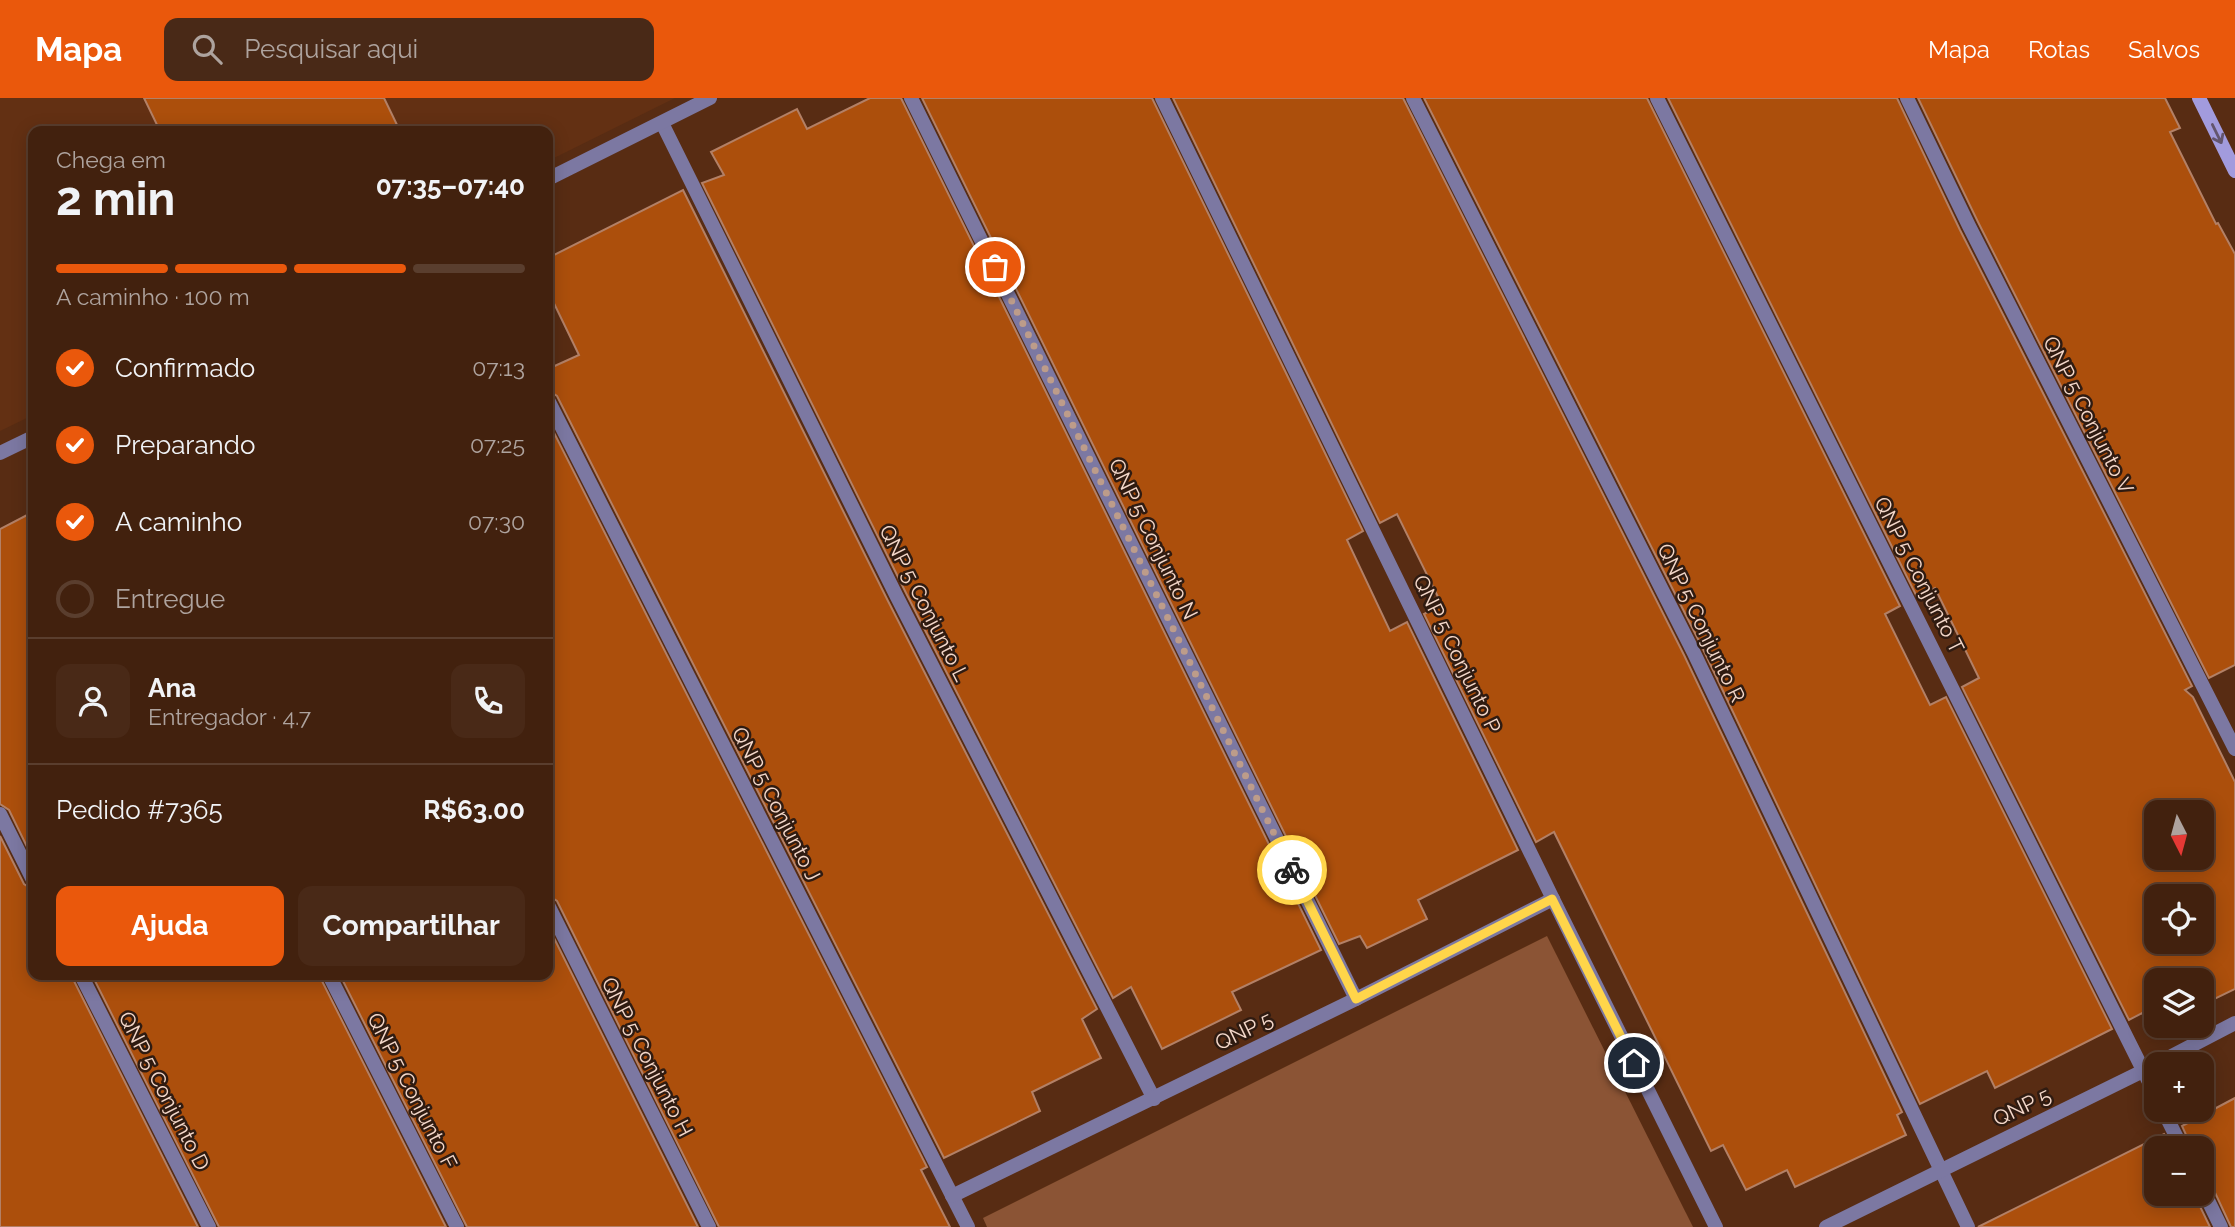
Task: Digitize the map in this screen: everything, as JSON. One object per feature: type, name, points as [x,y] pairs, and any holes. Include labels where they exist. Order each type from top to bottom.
[{"type":"main road","points":[[2199,98],[2235,171]]},
{"type":"street","points":[[553,176],[710,98]]},
{"type":"street","name":"QNP 5 Conjunto N","points":[[911,98],[1356,999]]},
{"type":"street","name":"QNP 5 Conjunto P","points":[[1162,98],[1552,899],[1716,1227]]},
{"type":"street","name":"QNP 5 Conjunto R","points":[[1413,98],[1693,651],[1968,1227]]},
{"type":"street","name":"QNP 5 Conjunto T","points":[[1657,98],[2143,1071]]},
{"type":"street","name":"QNP 5 Conjunto V","points":[[1907,98],[1969,226],[2235,749]]},
{"type":"street","name":"QNP 5 Conjunto L","points":[[662,123],[897,597],[1154,1099]]},
{"type":"street","name":"QNP 5 Conjunto J","points":[[553,410],[968,1227]]},
{"type":"street","points":[[0,453],[28,439]]},
{"type":"street","points":[[0,814],[28,870]]},
{"type":"street","name":"QNP 5","points":[[952,1196],[1154,1099],[1552,899]]},
{"type":"street","name":"QNP 5 Conjunto H","points":[[553,915],[709,1227]]},
{"type":"street","name":"QNP 5 Conjunto D","points":[[84,980],[209,1227]]},
{"type":"street","name":"QNP 5 Conjunto F","points":[[332,980],[457,1227]]},
{"type":"street","name":"QNP 5","points":[[1826,1227],[2235,1023]]},
{"type":"street","points":[[2211,1206],[2221,1227]]},
{"type":"shaded area","points":[[0,98],[675,98],[553,159],[553,126],[28,126],[28,417],[0,431]]},
{"type":"shaded area","points":[[1547,936],[1693,1227],[987,1227],[983,1218]]},
{"type":"building","points":[[144,98],[384,98],[398,126],[158,126]]},
{"type":"building","points":[[870,98],[901,98],[1321,950],[1232,992],[1241,1010],[1162,1049],[1131,987],[1113,998],[906,593],[702,183],[724,175],[711,152],[797,109],[807,129]]},
{"type":"building","points":[[922,98],[1152,98],[1363,531],[1347,540],[1390,631],[1407,622],[1518,850],[1418,900],[1427,919],[1367,948],[1360,936],[1339,944]]},
{"type":"building","points":[[1173,98],[1403,98],[1684,655],[1902,1112],[1897,1115],[1906,1135],[1795,1187],[1787,1170],[1746,1190],[1723,1145],[1711,1151],[1554,832],[1536,842],[1424,614],[1442,605],[1397,514],[1380,523]]},
{"type":"building","points":[[1424,98],[1647,98],[1900,606],[1885,614],[1930,705],[1946,697],[2112,1029],[1995,1088],[1987,1071],[1920,1104],[1702,647]]},
{"type":"building","points":[[1668,98],[1897,98],[1960,230],[2192,686],[2185,690],[2193,697],[2235,782],[2235,989],[2214,999],[2214,968],[2144,968],[2144,1017],[2142,1013],[2129,1020],[1962,687],[1979,678],[1935,588],[1917,597]]},
{"type":"building","points":[[1918,98],[2165,98],[2180,128],[2170,132],[2216,224],[2218,223],[2235,254],[2235,665],[2209,678]]},
{"type":"building","points":[[683,190],[888,601],[1097,1009],[1082,1019],[1101,1058],[1032,1092],[1040,1111],[944,1158],[557,396],[553,393],[553,367],[579,355],[553,301],[553,255]]},
{"type":"building","points":[[553,431],[927,1167],[921,1170],[950,1227],[719,1227],[557,901],[553,898]]},
{"type":"building","points":[[28,515],[28,849],[9,810],[0,804],[0,529]]},
{"type":"building","points":[[0,836],[24,884],[28,887],[28,980],[74,980],[198,1227],[0,1227]]},
{"type":"building","points":[[553,936],[698,1227],[467,1227],[343,980],[553,980]]},
{"type":"building","points":[[95,980],[322,980],[446,1227],[219,1227]]},
{"type":"building","points":[[2235,1098],[2235,1227],[2231,1227],[2214,1190],[2214,1136],[2187,1136],[2182,1126],[2190,1122],[2214,1122],[2214,1109]]},
{"type":"building","points":[[2144,1144],[2144,1206],[2200,1206],[2210,1227],[1978,1227]]},
{"type":"way so far","points":[[995,267],[1292,870]]},
{"type":"route","points":[[1292,870],[1356,999],[1552,899],[1634,1063]]}]
